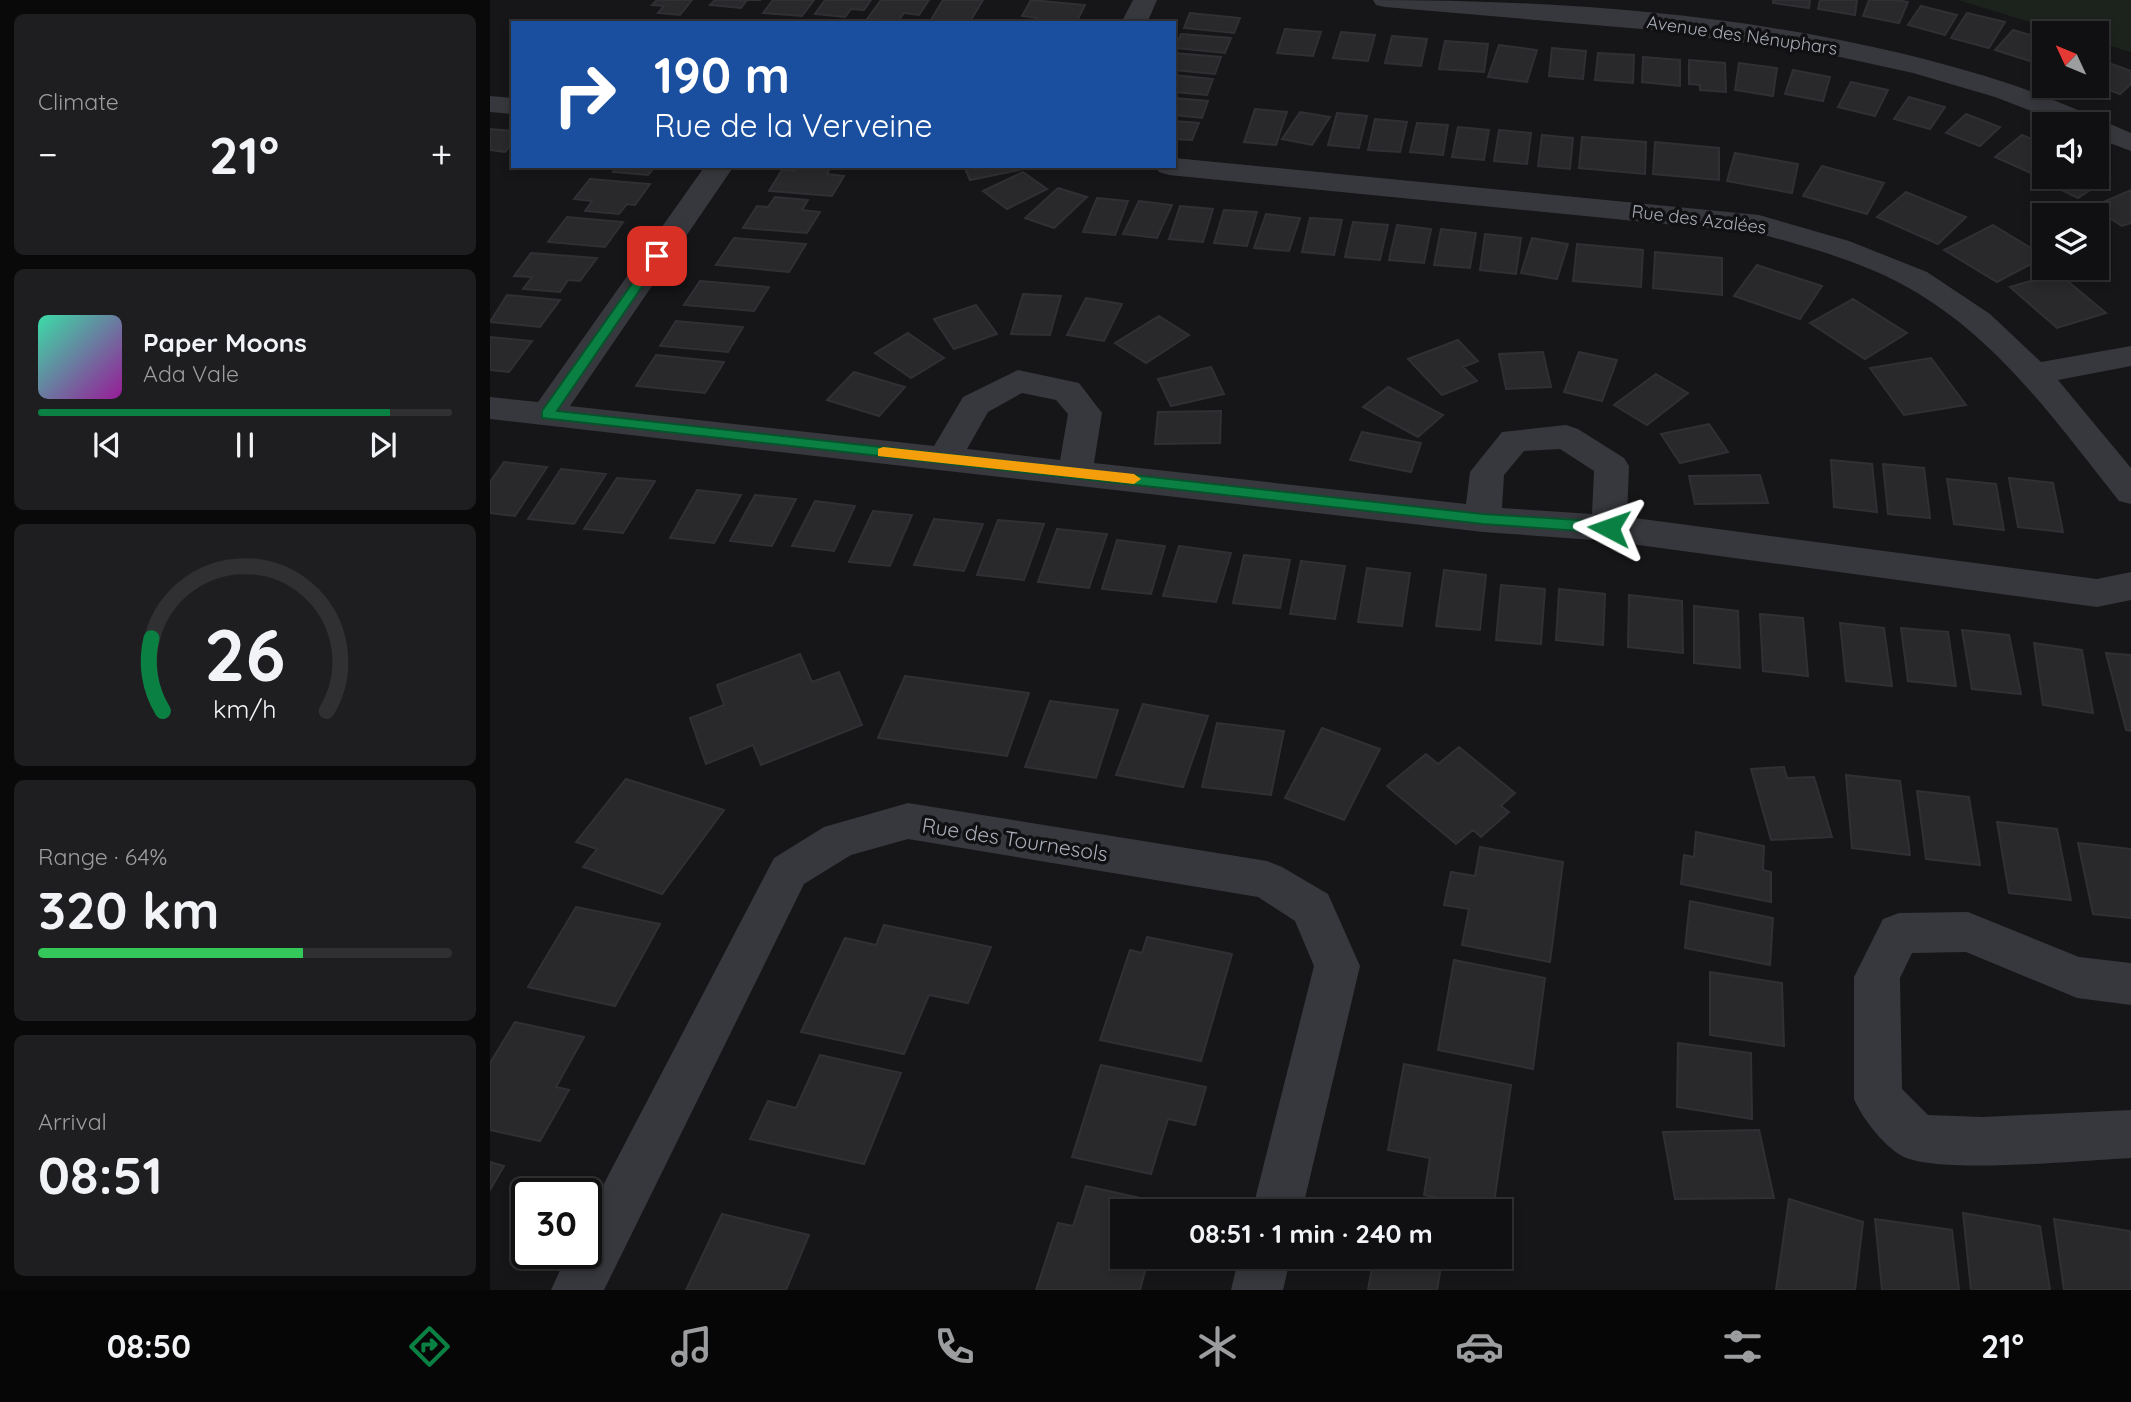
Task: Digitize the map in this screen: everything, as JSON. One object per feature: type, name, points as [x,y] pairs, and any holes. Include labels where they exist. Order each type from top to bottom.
[{"type":"street","points":[[1135,21],[1145,0]]},
{"type":"street","name":"Avenue des Nénuphars","points":[[1385,0],[1644,11],[1913,63],[1993,87],[2058,112]]},
{"type":"street","points":[[490,104],[511,106]]},
{"type":"street","points":[[2109,134],[2131,143]]},
{"type":"street","name":"Rue des Azalées","points":[[1176,167],[1759,224],[1845,249],[1917,280],[1980,321],[2034,374],[2131,492]]},
{"type":"street","points":[[547,414],[719,168]]},
{"type":"street","points":[[2034,374],[2131,356]]},
{"type":"street","points":[[944,459],[975,405],[1018,381],[1068,391],[1084,413],[1075,472]]},
{"type":"street","points":[[490,408],[1483,519],[1609,528],[2097,593],[2131,586]]},
{"type":"street","points":[[1483,519],[1487,471],[1514,440],[1566,437],[1612,466],[1609,528]]},
{"type":"street","name":"Rue des Tournesols","points":[[577,1290],[789,871],[839,840],[908,821],[1267,880],[1312,908],[1337,967],[1280,1199]]},
{"type":"street","points":[[2131,984],[2077,976],[1968,932],[1899,933],[1877,977],[1878,1099],[1917,1138],[1983,1141],[2131,1134]]},
{"type":"street","points":[[1257,1290],[1262,1269]]},
{"type":"shaded area","points":[[1958,0],[2131,0],[2131,52],[2109,46],[2109,21],[2032,23]]},
{"type":"building","points":[[657,0],[692,0],[680,15],[658,13],[664,6],[652,5]]},
{"type":"building","points":[[715,0],[747,0],[741,8],[710,5]]},
{"type":"building","points":[[773,0],[814,0],[802,16],[763,13]]},
{"type":"building","points":[[825,0],[871,0],[864,10],[851,9],[845,17],[815,14]]},
{"type":"building","points":[[881,0],[929,0],[919,15],[904,13],[898,21],[867,19]]},
{"type":"building","points":[[943,0],[983,0],[970,21],[930,21]]},
{"type":"building","points":[[1031,0],[1085,5],[1077,21],[1035,21],[1037,18],[1022,16]]},
{"type":"building","points":[[1773,0],[1810,0],[1809,8],[1773,3]]},
{"type":"building","points":[[1820,0],[1857,0],[1855,15],[1818,9]]},
{"type":"building","points":[[1869,0],[1908,2],[1899,23],[1863,16]]},
{"type":"building","points":[[1921,6],[1957,15],[1945,35],[1908,25]]},
{"type":"building","points":[[1190,13],[1240,18],[1234,33],[1184,28]]},
{"type":"building","points":[[1967,13],[2005,22],[1989,48],[1951,38]]},
{"type":"building","points":[[1285,29],[1321,32],[1313,56],[1277,53]]},
{"type":"building","points":[[2013,30],[2032,36],[2030,61],[1995,50]]},
{"type":"building","points":[[1341,32],[1375,35],[1368,61],[1333,58]]},
{"type":"building","points":[[1181,34],[1231,38],[1225,53],[1176,48]]},
{"type":"building","points":[[1392,36],[1427,39],[1421,66],[1385,63]]},
{"type":"building","points":[[1445,41],[1488,44],[1484,72],[1439,69]]},
{"type":"building","points":[[1499,45],[1537,50],[1527,82],[1488,77]]},
{"type":"building","points":[[1552,48],[1586,51],[1583,79],[1549,76]]},
{"type":"building","points":[[1176,53],[1221,57],[1215,74],[1176,70]]},
{"type":"building","points":[[1598,53],[1634,55],[1633,83],[1595,80]]},
{"type":"building","points":[[1643,57],[1680,60],[1680,86],[1642,82]]},
{"type":"building","points":[[1689,60],[1725,63],[1726,92],[1700,90],[1700,85],[1689,84]]},
{"type":"building","points":[[1739,63],[1777,68],[1773,96],[1735,90]]},
{"type":"building","points":[[2109,63],[2131,71],[2131,84],[2120,94],[2109,90]]},
{"type":"building","points":[[1793,70],[1830,77],[1823,101],[1785,94]]},
{"type":"building","points":[[1176,75],[1213,79],[1207,95],[1176,92]]},
{"type":"building","points":[[1851,82],[1888,90],[1875,116],[1838,107]]},
{"type":"building","points":[[1909,97],[1945,107],[1930,129],[1894,119]]},
{"type":"building","points":[[1176,98],[1208,101],[1202,118],[1176,115]]},
{"type":"building","points":[[1255,109],[1287,112],[1276,145],[1244,142]]},
{"type":"building","points":[[1300,112],[1330,117],[1312,145],[1282,139]]},
{"type":"building","points":[[1337,113],[1367,116],[1359,148],[1328,145]]},
{"type":"building","points":[[1966,114],[2000,127],[1980,146],[1946,133]]},
{"type":"building","points":[[1375,119],[1407,122],[1400,152],[1368,150]]},
{"type":"building","points":[[1176,121],[1199,123],[1192,140],[1176,139]]},
{"type":"building","points":[[1417,123],[1448,125],[1443,155],[1410,152]]},
{"type":"building","points":[[1458,127],[1489,130],[1484,160],[1452,157]]},
{"type":"building","points":[[490,129],[511,131],[511,144],[505,152],[490,150]]},
{"type":"building","points":[[1499,130],[1531,133],[1527,164],[1494,161]]},
{"type":"building","points":[[1542,135],[1573,138],[1570,169],[1538,166]]},
{"type":"building","points":[[2022,135],[2032,139],[2031,173],[1995,157]]},
{"type":"building","points":[[1582,137],[1646,142],[1645,174],[1579,168]]},
{"type":"building","points":[[1655,142],[1719,148],[1719,180],[1653,174]]},
{"type":"building","points":[[1735,153],[1798,164],[1792,193],[1727,181]]},
{"type":"building","points":[[1822,166],[1884,183],[1867,214],[1803,196]]},
{"type":"building","points":[[616,168],[654,168],[648,175],[613,172]]},
{"type":"building","points":[[796,168],[830,168],[827,174],[844,176],[832,196],[769,191],[782,170],[794,171]]},
{"type":"building","points":[[965,168],[1019,170],[970,180]]},
{"type":"building","points":[[1023,172],[1047,189],[1007,209],[983,191]]},
{"type":"building","points":[[590,179],[650,184],[635,205],[627,204],[619,214],[585,211],[592,201],[574,199]]},
{"type":"building","points":[[1058,188],[1087,197],[1054,228],[1025,218]]},
{"type":"building","points":[[2059,189],[2092,189],[2078,198]]},
{"type":"building","points":[[2131,190],[2131,223],[2122,226],[2109,218],[2109,203],[2101,203]]},
{"type":"building","points":[[1906,192],[1966,217],[1938,244],[1877,217]]},
{"type":"building","points":[[775,197],[808,200],[802,210],[820,212],[807,233],[743,228],[757,206],[768,207]]},
{"type":"building","points":[[1097,198],[1128,201],[1115,235],[1083,232]]},
{"type":"building","points":[[1139,201],[1172,205],[1157,238],[1123,234]]},
{"type":"building","points":[[1180,206],[1213,209],[1203,242],[1169,239]]},
{"type":"building","points":[[1224,210],[1257,212],[1247,246],[1214,243]]},
{"type":"building","points":[[1266,214],[1300,218],[1289,251],[1254,248]]},
{"type":"building","points":[[567,217],[623,222],[605,247],[548,242]]},
{"type":"building","points":[[1310,218],[1342,220],[1334,255],[1302,252]]},
{"type":"building","points":[[1353,222],[1388,225],[1380,260],[1345,257]]},
{"type":"building","points":[[1397,225],[1431,229],[1424,263],[1389,260]]},
{"type":"building","points":[[1993,225],[2032,249],[2032,263],[1997,282],[1944,250]]},
{"type":"building","points":[[1441,229],[1476,233],[1470,268],[1434,265]]},
{"type":"building","points":[[1485,234],[1521,238],[1516,274],[1480,270]]},
{"type":"building","points":[[734,238],[806,244],[789,272],[716,265]]},
{"type":"building","points":[[1532,238],[1568,244],[1557,279],[1521,273]]},
{"type":"building","points":[[1577,244],[1643,250],[1641,287],[1573,281]]},
{"type":"building","points":[[1655,252],[1722,258],[1722,295],[1653,288]]},
{"type":"building","points":[[531,253],[597,258],[580,281],[568,280],[560,292],[523,289],[532,277],[514,276]]},
{"type":"building","points":[[1757,265],[1822,286],[1800,319],[1734,296]]},
{"type":"building","points":[[2034,280],[2066,280],[2106,313],[2057,328],[2010,287]]},
{"type":"building","points":[[700,281],[769,287],[754,311],[684,305]]},
{"type":"building","points":[[1023,294],[1061,296],[1050,335],[1011,334]]},
{"type":"building","points":[[507,295],[560,300],[540,327],[490,322]]},
{"type":"building","points":[[1086,298],[1122,304],[1104,341],[1067,335]]},
{"type":"building","points":[[1853,299],[1907,333],[1865,359],[1810,323]]},
{"type":"building","points":[[976,305],[997,334],[954,349],[934,319]]},
{"type":"building","points":[[1159,316],[1189,335],[1146,363],[1115,343]]},
{"type":"building","points":[[676,321],[743,327],[728,352],[660,346]]},
{"type":"building","points":[[908,333],[944,358],[911,378],[875,353]]},
{"type":"building","points":[[490,337],[532,341],[509,372],[490,370]]},
{"type":"building","points":[[1458,340],[1478,361],[1463,367],[1477,381],[1442,395],[1408,359]]},
{"type":"building","points":[[1543,352],[1551,387],[1506,389],[1499,354]]},
{"type":"building","points":[[1579,352],[1617,360],[1602,401],[1564,392]]},
{"type":"building","points":[[656,355],[724,362],[705,393],[636,386]]},
{"type":"building","points":[[1931,358],[1966,405],[1904,415],[1870,368]]},
{"type":"building","points":[[1211,367],[1224,394],[1171,406],[1158,379]]},
{"type":"building","points":[[854,372],[905,387],[879,416],[827,400]]},
{"type":"building","points":[[1656,374],[1688,393],[1647,425],[1614,405]]},
{"type":"building","points":[[1388,387],[1443,415],[1418,437],[1363,407]]},
{"type":"building","points":[[1221,411],[1220,443],[1155,444],[1158,412]]},
{"type":"building","points":[[1709,424],[1728,452],[1680,463],[1661,434]]},
{"type":"building","points":[[1362,432],[1421,443],[1411,472],[1350,460]]},
{"type":"building","points":[[1831,460],[1872,464],[1877,512],[1834,507]]},
{"type":"building","points":[[504,462],[547,467],[515,516],[490,513],[490,482]]},
{"type":"building","points":[[1883,464],[1924,468],[1930,518],[1888,514]]},
{"type":"building","points":[[561,469],[606,474],[574,524],[528,519]]},
{"type":"building","points":[[1760,475],[1768,503],[1695,504],[1689,476]]},
{"type":"building","points":[[617,478],[655,481],[623,533],[584,529]]},
{"type":"building","points":[[2009,478],[2053,483],[2063,532],[2018,527]]},
{"type":"building","points":[[1947,479],[1996,484],[2004,530],[1954,524]]},
{"type":"building","points":[[697,490],[741,495],[714,543],[670,538]]},
{"type":"building","points":[[755,495],[796,499],[772,546],[730,541]]},
{"type":"building","points":[[815,501],[855,506],[834,551],[792,546]]},
{"type":"building","points":[[873,511],[912,515],[890,566],[849,562]]},
{"type":"building","points":[[934,519],[983,524],[964,571],[914,565]]},
{"type":"building","points":[[998,520],[1044,524],[1024,580],[977,575]]},
{"type":"building","points":[[1057,529],[1107,534],[1089,588],[1038,582]]},
{"type":"building","points":[[1117,540],[1165,546],[1151,594],[1102,589]]},
{"type":"building","points":[[1179,546],[1231,553],[1216,602],[1163,596]]},
{"type":"building","points":[[1244,555],[1290,560],[1280,608],[1233,603]]},
{"type":"building","points":[[1301,561],[1345,566],[1335,619],[1290,614]]},
{"type":"building","points":[[1367,568],[1410,573],[1402,626],[1358,622]]},
{"type":"building","points":[[1444,570],[1486,575],[1480,630],[1436,626]]},
{"type":"building","points":[[1501,585],[1545,589],[1541,644],[1496,640]]},
{"type":"building","points":[[1559,589],[1605,594],[1603,645],[1556,640]]},
{"type":"building","points":[[1629,595],[1682,601],[1683,653],[1628,647]]},
{"type":"building","points":[[1694,606],[1738,611],[1740,668],[1694,663]]},
{"type":"building","points":[[1760,614],[1803,618],[1808,676],[1763,671]]},
{"type":"building","points":[[1840,623],[1884,628],[1892,686],[1846,681]]},
{"type":"building","points":[[1901,628],[1948,632],[1956,686],[1908,681]]},
{"type":"building","points":[[1962,630],[2009,635],[2021,694],[1972,689]]},
{"type":"building","points":[[2034,643],[2082,650],[2093,713],[2043,705]]},
{"type":"building","points":[[2106,653],[2131,655],[2131,731],[2126,730]]},
{"type":"building","points":[[800,654],[812,682],[839,672],[862,725],[761,765],[753,745],[706,764],[690,718],[724,705],[717,685]]},
{"type":"building","points":[[905,676],[1029,693],[1007,756],[878,738]]},
{"type":"building","points":[[1050,701],[1118,710],[1096,778],[1025,767]]},
{"type":"building","points":[[1143,704],[1208,716],[1183,787],[1116,775]]},
{"type":"building","points":[[1217,723],[1284,731],[1271,795],[1202,787]]},
{"type":"building","points":[[1322,728],[1380,749],[1344,820],[1285,798]]},
{"type":"building","points":[[1459,747],[1515,793],[1501,806],[1509,812],[1481,837],[1473,830],[1456,844],[1387,786],[1426,754],[1438,764]]},
{"type":"building","points":[[1784,767],[1787,778],[1814,777],[1832,837],[1771,840],[1751,769]]},
{"type":"building","points":[[1846,775],[1900,781],[1910,855],[1852,848]]},
{"type":"building","points":[[626,779],[724,810],[662,894],[583,867],[597,849],[576,842]]},
{"type":"building","points":[[1917,791],[1969,797],[1980,865],[1926,859]]},
{"type":"building","points":[[1997,822],[2057,829],[2071,900],[2009,893]]},
{"type":"building","points":[[1696,832],[1764,846],[1763,870],[1771,872],[1771,902],[1681,884],[1684,855],[1694,857]]},
{"type":"building","points":[[2078,843],[2131,849],[2131,918],[2093,914]]},
{"type":"building","points":[[1480,847],[1563,862],[1550,962],[1462,945],[1469,909],[1444,905],[1451,872],[1475,876]]},
{"type":"building","points":[[1690,901],[1773,918],[1770,965],[1685,948]]},
{"type":"building","points":[[576,907],[660,924],[615,1006],[528,987]]},
{"type":"building","points":[[884,925],[991,947],[968,1003],[929,995],[904,1054],[801,1032],[845,938],[876,945]]},
{"type":"building","points":[[1147,937],[1232,954],[1201,1061],[1100,1040],[1130,950],[1142,953]]},
{"type":"building","points":[[1454,960],[1545,978],[1533,1069],[1438,1050]]},
{"type":"building","points":[[1710,972],[1782,983],[1784,1046],[1710,1035]]},
{"type":"building","points":[[515,1022],[584,1037],[556,1087],[569,1090],[540,1141],[490,1130],[490,1063]]},
{"type":"building","points":[[1678,1043],[1751,1053],[1752,1119],[1677,1107]]},
{"type":"building","points":[[820,1055],[901,1073],[864,1164],[750,1139],[768,1101],[796,1108]]},
{"type":"building","points":[[1404,1064],[1511,1085],[1495,1199],[1442,1199],[1424,1195],[1430,1158],[1388,1150]]},
{"type":"building","points":[[1101,1065],[1206,1087],[1195,1125],[1168,1119],[1151,1174],[1072,1157]]},
{"type":"building","points":[[1759,1130],[1774,1198],[1675,1199],[1663,1132]]},
{"type":"building","points":[[490,1162],[504,1166],[490,1190]]},
{"type":"building","points":[[1086,1186],[1145,1199],[1110,1199],[1110,1269],[1146,1269],[1140,1290],[1036,1290],[1058,1223],[1073,1226]]},
{"type":"building","points":[[1789,1199],[1863,1222],[1855,1290],[1776,1290]]},
{"type":"building","points":[[1963,1213],[2040,1226],[2050,1290],[1971,1290]]},
{"type":"building","points":[[722,1214],[809,1235],[786,1290],[686,1290]]},
{"type":"building","points":[[1875,1219],[1952,1230],[1959,1290],[1882,1290]]},
{"type":"building","points":[[2054,1219],[2130,1231],[2131,1290],[2064,1290]]},
{"type":"building","points":[[1372,1269],[1441,1269],[1437,1290],[1368,1290]]},
{"type":"slow traffic","points":[[883,452],[1134,479]]},
{"type":"route","points":[[657,256],[547,414],[1483,519],[1609,528]]}]
